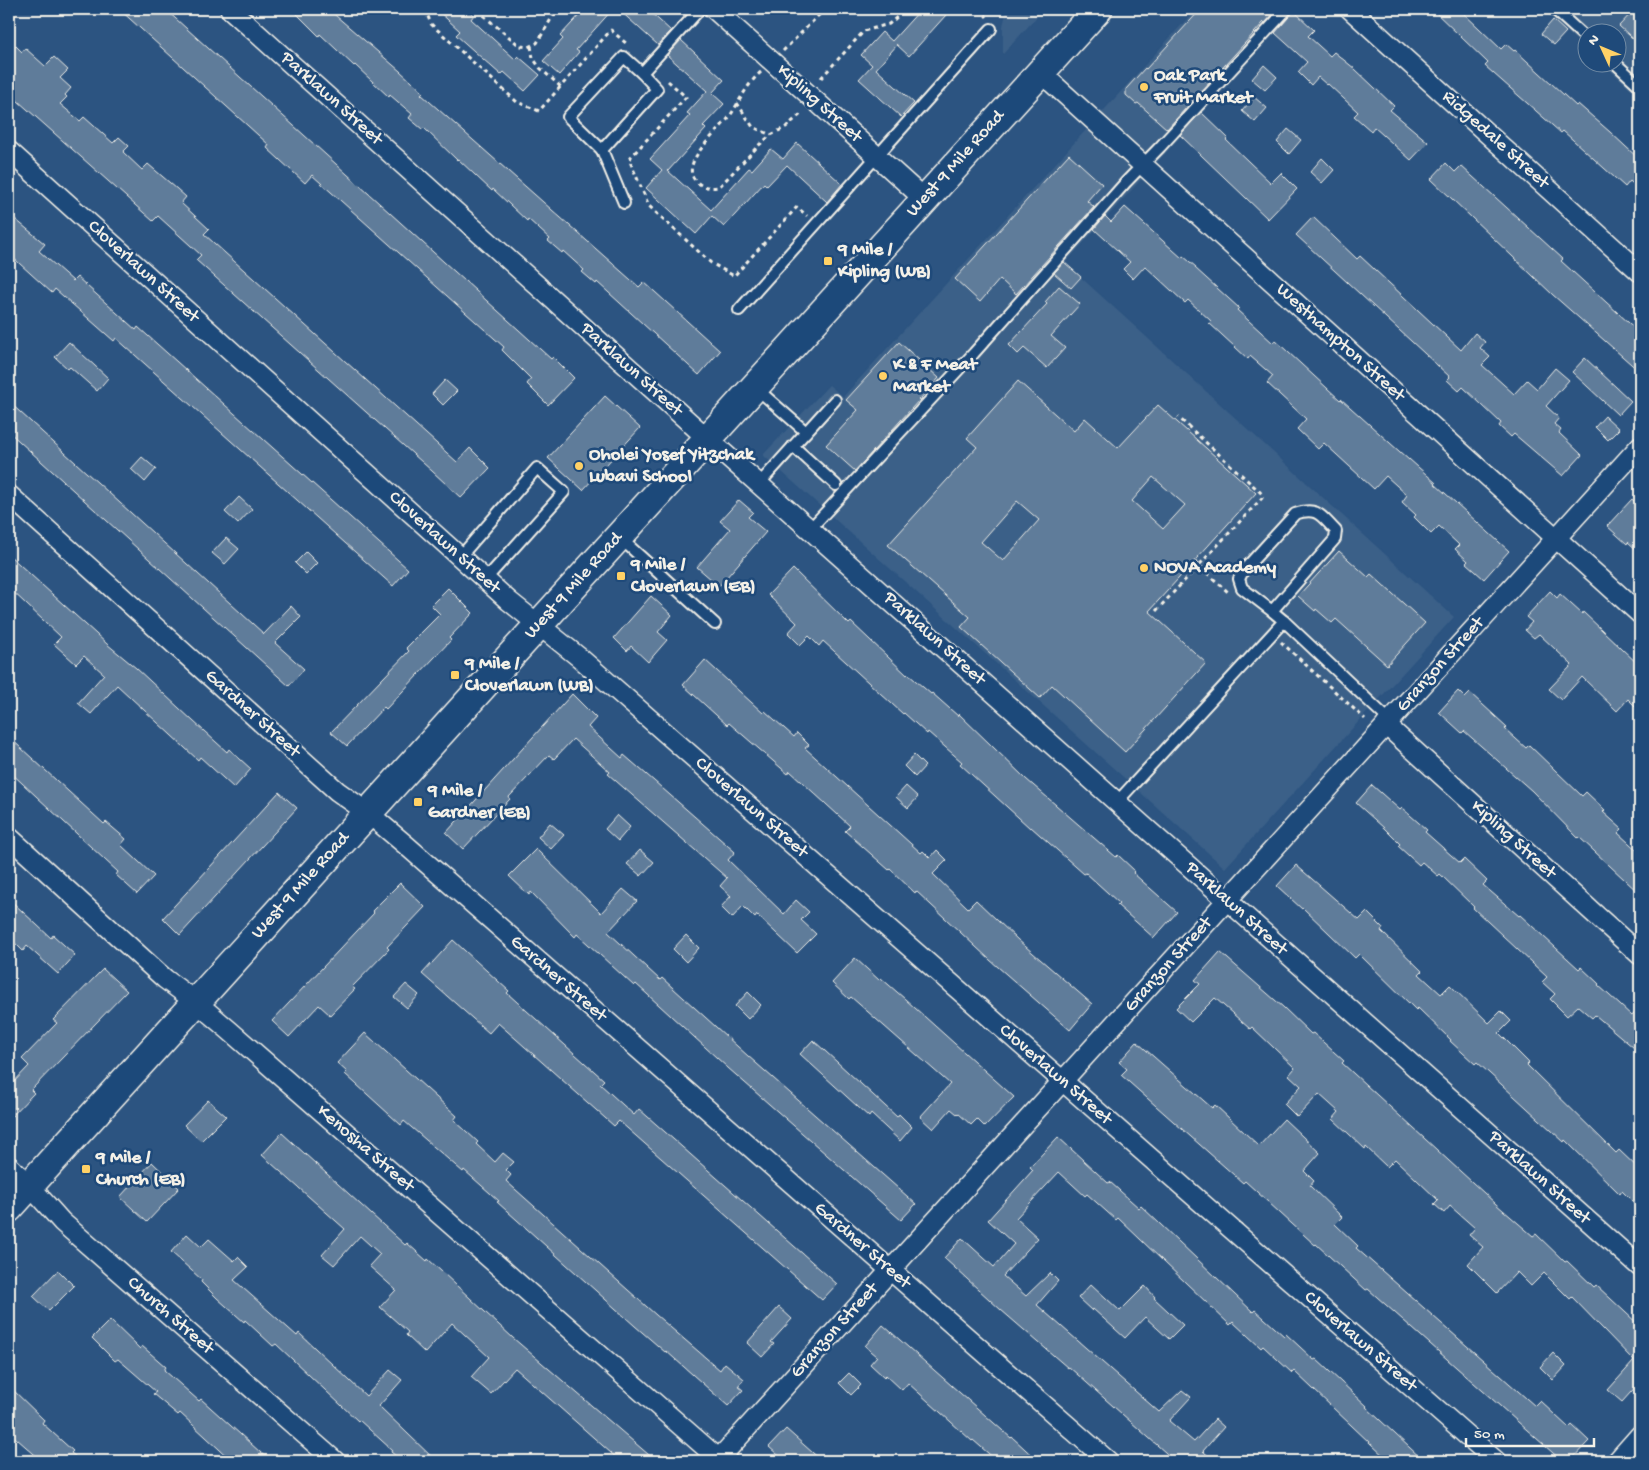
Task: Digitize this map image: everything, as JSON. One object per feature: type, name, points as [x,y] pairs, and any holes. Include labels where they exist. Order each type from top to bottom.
[{"type":"main road","name":"West 9 Mile Road","points":[[9,1208],[1098,9]]},
{"type":"street","name":"Parklawn Street","points":[[230,9],[708,439],[1640,1267]]},
{"type":"street","name":"Kipling Street","points":[[714,9],[924,199]]},
{"type":"street","name":"Ridgedale Street","points":[[1350,9],[1640,272]]},
{"type":"street","name":"Westhampton Street","points":[[1040,72],[1640,614]]},
{"type":"street","name":"Cloverlawn Street","points":[[9,151],[485,580],[580,658],[1496,1461]]},
{"type":"street","name":"Granzon Street","points":[[719,1461],[890,1270],[1640,446]]},
{"type":"street","name":"Gardner Street","points":[[9,495],[337,790],[368,813],[1108,1461]]},
{"type":"street","name":"Kipling Street","points":[[1388,723],[1640,955]]},
{"type":"street","name":"Kenosha Street","points":[[9,837],[165,979],[196,1002],[719,1461]]},
{"type":"street","name":"Church Street","points":[[9,1166],[62,1222],[336,1461]]},
{"type":"street","points":[[1616,1461],[1640,1435]]},
{"type":"lane","points":[[642,73],[700,9]]},
{"type":"lane","points":[[810,529],[974,353],[1143,165],[1287,9]]},
{"type":"lane","points":[[1554,9],[1576,29]]},
{"type":"lane","points":[[739,310],[992,29]]},
{"type":"lane","points":[[602,150],[657,88],[624,57],[568,117],[602,150],[624,203]]},
{"type":"lane","points":[[1625,72],[1640,86]]},
{"type":"lane","points":[[754,387],[806,432]]},
{"type":"lane","points":[[759,484],[835,400]]},
{"type":"lane","points":[[792,446],[836,485]]},
{"type":"lane","points":[[460,557],[537,468],[564,492],[485,580]]},
{"type":"lane","points":[[1272,611],[1335,539],[1336,531],[1316,511],[1306,510],[1295,514],[1243,571],[1239,579],[1242,588],[1284,621],[1388,723]]},
{"type":"lane","points":[[619,537],[715,624]]},
{"type":"lane","points":[[1117,802],[1284,621]]},
{"type":"path","points":[[425,9],[431,24],[517,102],[539,111],[611,30],[686,97],[629,159],[649,206],[711,263],[734,276],[797,207],[816,224]]},
{"type":"path","points":[[479,9],[484,16],[520,46],[528,48],[537,43],[557,9]]},
{"type":"path","points":[[800,114],[786,127],[771,135],[759,145],[718,187],[710,188],[700,185],[694,180],[691,167],[696,156],[729,117],[737,102],[757,75],[825,9]]},
{"type":"path","points":[[821,78],[864,31],[889,24],[902,9]]},
{"type":"path","points":[[531,46],[533,58],[540,68],[561,87]]},
{"type":"path","points":[[737,102],[753,127],[771,135]]},
{"type":"path","points":[[1156,611],[1262,498],[1262,494],[1258,490],[1178,417]]},
{"type":"path","points":[[1280,640],[1365,719]]},
{"type":"shaded area","points":[[1007,9],[1044,9],[1003,54],[1003,26]]},
{"type":"shaded area","name":"NOVA Academy","points":[[1196,9],[1297,9],[1065,263],[1454,617],[1225,868],[763,455],[829,385],[843,397]]},
{"type":"shaded area","points":[[1542,9],[1640,9],[1640,97],[1612,72],[1626,72],[1626,22],[1576,22],[1576,40]]},
{"type":"building","points":[[119,9],[165,9],[551,359],[553,357],[574,378],[548,405],[527,384],[531,379],[502,350],[504,347],[312,175],[305,183],[267,148],[269,145]]},
{"type":"building","points":[[292,9],[328,9],[400,71],[423,92],[421,94],[639,287],[644,282],[720,351],[699,375],[597,282],[596,284],[582,272],[584,270],[563,251],[562,253],[548,241],[550,239],[528,219],[527,221],[493,189],[492,191],[457,160],[424,128],[422,129],[409,118],[412,114],[390,95],[389,97],[320,34],[319,36]]},
{"type":"building","points":[[436,9],[467,9],[474,15],[471,19],[515,59],[518,56],[540,75],[525,91],[504,72],[501,75],[456,35],[460,31]]},
{"type":"building","points":[[585,9],[613,9],[576,50],[579,52],[559,75],[543,61],[563,39],[560,36]]},
{"type":"building","points":[[618,9],[647,9],[671,31],[658,45]]},
{"type":"building","points":[[921,9],[939,9],[946,15],[909,56],[896,44],[876,69],[914,103],[901,117],[859,79],[872,65],[861,55],[882,32],[892,41]]},
{"type":"building","points":[[1201,9],[1278,9],[1167,129],[1138,103],[1136,104],[1126,95],[1126,89]]},
{"type":"building","points":[[1432,9],[1459,9],[1501,49],[1506,44],[1515,50],[1576,106],[1578,104],[1640,160],[1640,190],[1630,181],[1625,187],[1563,131],[1561,133],[1485,66],[1488,63]]},
{"type":"building","points":[[1635,9],[1640,9],[1640,45],[1626,32],[1626,22],[1623,22]]},
{"type":"building","points":[[1294,11],[1314,30],[1308,36],[1330,56],[1334,52],[1355,69],[1394,106],[1390,110],[1428,142],[1411,160],[1374,127],[1371,131],[1354,116],[1358,112],[1328,84],[1318,77],[1311,85],[1298,72],[1307,62],[1275,33]]},
{"type":"building","points":[[1553,20],[1566,32],[1554,45],[1541,34]]},
{"type":"building","points":[[681,40],[724,80],[712,93],[724,104],[703,126],[706,129],[668,171],[711,210],[749,168],[752,170],[771,149],[783,159],[797,143],[842,184],[827,202],[787,165],[767,186],[764,183],[724,227],[712,216],[696,234],[646,188],[662,170],[650,159],[690,115],[687,113],[707,91],[667,55]]},
{"type":"building","points":[[15,45],[22,52],[25,48],[45,66],[54,57],[68,70],[60,78],[71,88],[65,95],[67,97],[60,104],[80,121],[84,117],[113,143],[119,137],[129,146],[123,152],[142,170],[148,164],[186,197],[181,203],[209,229],[204,234],[457,462],[470,448],[490,468],[461,498],[196,260],[201,255],[158,216],[153,221],[9,93],[9,52]]},
{"type":"building","points":[[1264,65],[1277,77],[1265,90],[1252,79]]},
{"type":"building","points":[[1254,97],[1267,108],[1255,122],[1242,111]]},
{"type":"building","points":[[1201,112],[1228,138],[1226,140],[1271,183],[1281,173],[1297,189],[1268,219],[1180,135]]},
{"type":"building","points":[[1288,129],[1301,140],[1289,154],[1277,142]]},
{"type":"building","points":[[1069,154],[1102,184],[1087,201],[1094,207],[1016,294],[1000,279],[980,302],[955,279]]},
{"type":"building","points":[[1322,158],[1334,170],[1322,183],[1310,172]]},
{"type":"building","points":[[1446,163],[1455,172],[1461,166],[1563,259],[1561,261],[1640,333],[1640,372],[1553,295],[1431,179]]},
{"type":"building","points":[[1125,207],[1182,258],[1183,256],[1196,267],[1239,308],[1237,310],[1273,343],[1275,340],[1340,400],[1436,483],[1509,551],[1484,579],[1466,563],[1468,561],[1455,549],[1459,545],[1439,526],[1431,534],[1414,517],[1416,515],[1402,502],[1407,495],[1386,476],[1374,489],[1324,443],[1318,449],[1297,429],[1306,419],[1267,383],[1273,376],[1250,356],[1248,359],[1209,323],[1211,321],[1188,300],[1185,303],[1145,266],[1133,279],[1123,269],[1130,262],[1094,229],[1105,216],[1111,222]]},
{"type":"building","points":[[9,214],[45,244],[39,251],[73,281],[77,277],[136,330],[138,327],[408,569],[393,586],[116,338],[114,341],[55,289],[52,293],[9,254]]},
{"type":"building","points":[[1313,217],[1357,259],[1360,256],[1461,350],[1475,333],[1485,342],[1480,348],[1490,357],[1482,365],[1514,394],[1527,380],[1537,389],[1555,368],[1569,380],[1546,406],[1559,418],[1554,424],[1561,430],[1559,433],[1582,455],[1563,476],[1514,434],[1511,437],[1499,426],[1501,423],[1463,387],[1459,391],[1447,380],[1450,377],[1296,235]]},
{"type":"building","points":[[1064,262],[1081,277],[1071,288],[1054,273]]},
{"type":"building","points":[[1059,286],[1080,304],[1051,336],[1065,348],[1047,368],[1024,348],[1018,354],[1009,345],[1047,304],[1045,302]]},
{"type":"building","points":[[69,342],[108,378],[97,391],[70,367],[68,369],[55,357]]},
{"type":"building","points":[[899,342],[939,378],[855,471],[826,445],[858,410],[846,400]]},
{"type":"building","points":[[1585,358],[1631,401],[1618,415],[1572,372]]},
{"type":"building","points":[[445,380],[457,391],[443,405],[432,394]]},
{"type":"building","points":[[1018,381],[1074,431],[1085,418],[1118,448],[1158,405],[1256,493],[1149,611],[1206,663],[1125,752],[1052,685],[1040,698],[961,627],[970,617],[888,545],[977,447],[967,438]],"holes":[[[1153,477],[1185,505],[1163,529],[1132,501]],[[1017,501],[1039,520],[1003,561],[981,542]]]},
{"type":"building","points":[[605,396],[640,428],[583,490],[548,458]]},
{"type":"building","points":[[9,402],[264,634],[291,606],[301,617],[275,643],[304,669],[289,686],[9,432]]},
{"type":"building","points":[[1605,416],[1619,429],[1608,440],[1595,427]]},
{"type":"building","points":[[142,457],[156,469],[145,482],[131,469]]},
{"type":"building","points":[[239,497],[252,509],[238,524],[225,512]]},
{"type":"building","points":[[1632,499],[1640,507],[1640,553],[1607,526]]},
{"type":"building","points":[[739,500],[753,512],[748,517],[766,532],[719,586],[697,567],[730,529],[720,521]]},
{"type":"building","points":[[226,538],[239,549],[225,564],[212,553]]},
{"type":"building","points":[[1339,551],[1368,577],[1371,574],[1425,623],[1387,665],[1336,619],[1332,623],[1298,596]]},
{"type":"building","points":[[306,552],[317,563],[306,574],[295,563]]},
{"type":"building","points":[[9,555],[227,752],[229,749],[251,769],[234,788],[200,757],[198,760],[117,685],[91,714],[78,703],[104,674],[84,656],[76,664],[54,644],[61,637],[9,588]]},
{"type":"building","points":[[793,569],[849,624],[851,622],[907,675],[932,693],[958,716],[959,714],[1026,779],[1116,857],[1118,855],[1135,871],[1133,873],[1177,912],[1154,938],[1117,905],[1119,903],[1086,873],[1084,874],[1030,828],[960,764],[962,762],[928,732],[927,734],[903,714],[823,641],[819,646],[809,636],[800,645],[788,633],[797,623],[768,595]]},
{"type":"building","points":[[448,588],[473,613],[449,638],[451,640],[386,709],[384,707],[347,746],[331,732],[409,651],[406,648],[440,614],[431,605]]},
{"type":"building","points":[[1550,591],[1557,598],[1560,594],[1582,614],[1583,612],[1640,666],[1640,711],[1628,699],[1617,711],[1582,677],[1561,700],[1549,689],[1572,665],[1539,634],[1534,638],[1525,630],[1532,622],[1526,617]]},
{"type":"building","points":[[651,596],[672,615],[658,632],[667,640],[648,662],[631,646],[627,651],[614,638]]},
{"type":"building","points":[[705,660],[763,713],[765,711],[794,737],[797,733],[809,745],[805,748],[921,853],[923,851],[930,858],[937,850],[947,860],[933,874],[968,908],[976,900],[1018,940],[1092,1004],[1070,1030],[990,960],[916,891],[915,893],[845,831],[850,826],[790,771],[788,774],[729,723],[727,725],[683,685]]},
{"type":"building","points":[[1458,691],[1465,698],[1470,693],[1507,727],[1505,729],[1526,748],[1529,745],[1582,796],[1586,792],[1605,810],[1603,812],[1622,829],[1618,833],[1640,853],[1640,894],[1578,838],[1532,791],[1464,731],[1462,733],[1439,712]]},
{"type":"building","points":[[572,694],[596,718],[588,727],[622,758],[624,755],[735,852],[728,860],[784,914],[796,900],[809,912],[801,920],[816,934],[797,953],[757,915],[755,918],[743,906],[732,918],[721,907],[731,896],[720,886],[727,878],[608,774],[610,772],[573,739],[554,759],[549,755],[463,849],[446,833]]},
{"type":"building","points":[[9,737],[104,824],[106,822],[126,839],[121,845],[154,876],[137,894],[116,875],[118,872],[9,771]]},
{"type":"building","points":[[914,755],[925,766],[915,777],[904,766]]},
{"type":"building","points":[[1372,785],[1400,810],[1402,808],[1427,830],[1425,832],[1460,863],[1464,859],[1487,881],[1483,885],[1520,915],[1579,969],[1581,967],[1632,1016],[1640,1007],[1640,1053],[1595,1015],[1592,1018],[1578,1006],[1567,1016],[1550,999],[1555,994],[1542,982],[1547,977],[1473,908],[1440,874],[1438,876],[1422,862],[1419,865],[1398,846],[1400,844],[1384,828],[1356,803]]},
{"type":"building","points":[[906,786],[918,797],[908,808],[896,797]]},
{"type":"building","points":[[279,792],[297,808],[180,935],[163,918]]},
{"type":"building","points":[[617,815],[630,827],[618,841],[605,829]]},
{"type":"building","points":[[550,823],[564,835],[551,849],[538,837]]},
{"type":"building","points":[[536,849],[601,913],[623,889],[637,901],[608,932],[660,980],[662,978],[916,1204],[901,1220],[728,1068],[636,984],[634,986],[577,934],[575,937],[531,892],[529,895],[509,876]]},
{"type":"building","points":[[640,850],[654,862],[641,876],[627,864]]},
{"type":"building","points":[[1296,865],[1359,920],[1367,912],[1383,928],[1381,931],[1422,971],[1419,974],[1441,994],[1450,985],[1489,1023],[1501,1011],[1511,1021],[1499,1033],[1529,1063],[1527,1065],[1616,1153],[1619,1150],[1640,1170],[1640,1209],[1622,1191],[1620,1194],[1565,1140],[1564,1142],[1477,1062],[1475,1064],[1359,954],[1355,958],[1277,886]]},
{"type":"building","points":[[400,883],[425,907],[387,947],[389,949],[352,987],[355,989],[330,1015],[319,1005],[289,1037],[272,1021]]},
{"type":"building","points":[[9,899],[51,938],[53,935],[75,955],[58,974],[27,946],[23,951],[9,937]]},
{"type":"building","points":[[686,935],[699,948],[686,962],[673,949]]},
{"type":"building","points":[[453,940],[509,991],[507,993],[604,1080],[600,1084],[634,1115],[639,1109],[837,1284],[822,1300],[619,1121],[614,1126],[498,1023],[489,1033],[422,974]]},
{"type":"building","points":[[1220,952],[1311,1034],[1313,1033],[1344,1061],[1342,1063],[1496,1204],[1533,1236],[1536,1234],[1565,1262],[1567,1261],[1594,1287],[1596,1285],[1640,1326],[1640,1382],[1622,1402],[1608,1390],[1634,1361],[1572,1297],[1570,1299],[1544,1273],[1531,1286],[1517,1272],[1497,1293],[1468,1264],[1483,1247],[1469,1235],[1475,1228],[1450,1206],[1444,1213],[1434,1204],[1438,1200],[1395,1159],[1387,1167],[1366,1147],[1365,1149],[1333,1119],[1339,1112],[1319,1094],[1297,1117],[1284,1104],[1301,1086],[1289,1075],[1295,1068],[1252,1027],[1250,1029],[1215,998],[1191,1022],[1176,1008],[1200,984],[1195,980]]},
{"type":"building","points":[[855,958],[879,980],[881,978],[1014,1097],[985,1127],[977,1119],[971,1125],[951,1109],[933,1129],[920,1117],[950,1084],[851,997],[849,999],[832,983]]},
{"type":"building","points":[[103,969],[127,991],[31,1090],[34,1093],[9,1119],[9,1087],[29,1066],[22,1059],[57,1023],[53,1020]]},
{"type":"building","points":[[406,984],[419,995],[407,1008],[394,997]]},
{"type":"building","points":[[748,992],[761,1005],[748,1019],[735,1006]]},
{"type":"building","points":[[365,1033],[457,1116],[454,1120],[478,1142],[476,1144],[495,1162],[503,1153],[514,1162],[506,1170],[511,1175],[506,1181],[720,1370],[725,1363],[744,1379],[738,1386],[743,1390],[728,1406],[635,1326],[464,1170],[463,1172],[404,1121],[401,1125],[345,1074],[347,1072],[337,1063]]},
{"type":"building","points":[[813,1040],[897,1117],[899,1114],[912,1127],[900,1141],[871,1114],[869,1117],[800,1054]]},
{"type":"building","points":[[1137,1042],[1212,1108],[1215,1105],[1259,1146],[1284,1119],[1320,1153],[1304,1171],[1314,1181],[1310,1186],[1342,1217],[1335,1224],[1358,1246],[1356,1248],[1535,1406],[1540,1401],[1569,1428],[1572,1425],[1589,1441],[1570,1461],[1562,1461],[1368,1289],[1366,1290],[1315,1245],[1245,1181],[1243,1183],[1121,1075],[1127,1069],[1119,1062]]},
{"type":"building","points":[[208,1100],[226,1116],[201,1141],[184,1125]]},
{"type":"building","points":[[282,1133],[405,1245],[407,1243],[427,1261],[428,1259],[513,1338],[656,1461],[620,1461],[515,1368],[491,1394],[471,1377],[489,1357],[452,1323],[425,1353],[406,1335],[408,1332],[380,1307],[396,1290],[369,1266],[380,1254],[360,1236],[334,1265],[322,1255],[345,1229],[262,1155]]},
{"type":"building","points":[[1058,1137],[1108,1183],[1110,1182],[1139,1208],[1141,1206],[1253,1312],[1255,1310],[1284,1336],[1286,1334],[1314,1360],[1316,1359],[1424,1461],[1389,1461],[1294,1371],[1292,1373],[1233,1322],[1230,1325],[1118,1218],[1116,1220],[1087,1194],[1085,1196],[1059,1172],[1016,1218],[1038,1238],[1003,1276],[1026,1296],[1050,1273],[1058,1281],[1037,1305],[1159,1412],[1182,1390],[1191,1397],[1169,1421],[1194,1442],[1215,1419],[1224,1427],[1203,1451],[1214,1461],[1175,1461],[1069,1367],[1001,1310],[944,1258],[962,1238],[994,1267],[1014,1244],[988,1220],[1033,1170],[1030,1167]]},
{"type":"building","points":[[152,1162],[179,1188],[147,1222],[120,1197]]},
{"type":"building","points":[[187,1234],[201,1247],[209,1239],[234,1261],[238,1257],[248,1267],[234,1280],[297,1336],[299,1333],[366,1396],[390,1370],[402,1380],[379,1406],[436,1461],[402,1461],[276,1344],[273,1346],[245,1320],[244,1322],[217,1298],[201,1282],[202,1280],[171,1252]]},
{"type":"building","points":[[58,1270],[74,1286],[49,1311],[33,1296]]},
{"type":"building","points":[[1091,1284],[1120,1311],[1145,1286],[1154,1298],[1183,1325],[1169,1339],[1145,1317],[1125,1338],[1078,1298]]},
{"type":"building","points":[[779,1307],[792,1319],[771,1342],[774,1344],[762,1357],[747,1343]]},
{"type":"building","points":[[110,1320],[140,1349],[142,1346],[166,1367],[164,1370],[199,1401],[201,1399],[270,1461],[232,1461],[180,1413],[178,1415],[153,1394],[156,1392],[118,1359],[115,1361],[92,1338]]},
{"type":"building","points":[[883,1325],[1038,1461],[997,1461],[908,1383],[902,1390],[886,1375],[884,1377],[870,1364],[877,1356],[865,1346]]},
{"type":"building","points":[[1553,1353],[1566,1366],[1553,1380],[1540,1367]]},
{"type":"building","points":[[849,1373],[861,1385],[851,1395],[839,1383]]},
{"type":"building","points":[[9,1386],[44,1420],[42,1423],[73,1451],[71,1453],[81,1461],[42,1461],[9,1432]]},
{"type":"building","points":[[786,1429],[822,1461],[785,1461],[769,1447]]},
{"type":"place","name":"Oak Park Fruit Market","points":[[1144,87]]},
{"type":"place","name":"9 Mile / Kipling (WB)","points":[[828,261]]},
{"type":"place","name":"K & F Meat Market","points":[[883,376]]},
{"type":"place","name":"Oholei Yosef Yitzchak Lubavi School","points":[[579,466]]},
{"type":"place","name":"NOVA Academy","points":[[1144,568]]},
{"type":"place","name":"9 Mile / Cloverlawn (EB)","points":[[621,576]]},
{"type":"place","name":"9 Mile / Cloverlawn (WB)","points":[[455,675]]},
{"type":"place","name":"9 Mile / Gardner (EB)","points":[[418,802]]},
{"type":"place","name":"9 Mile / Church (EB)","points":[[86,1169]]}]
